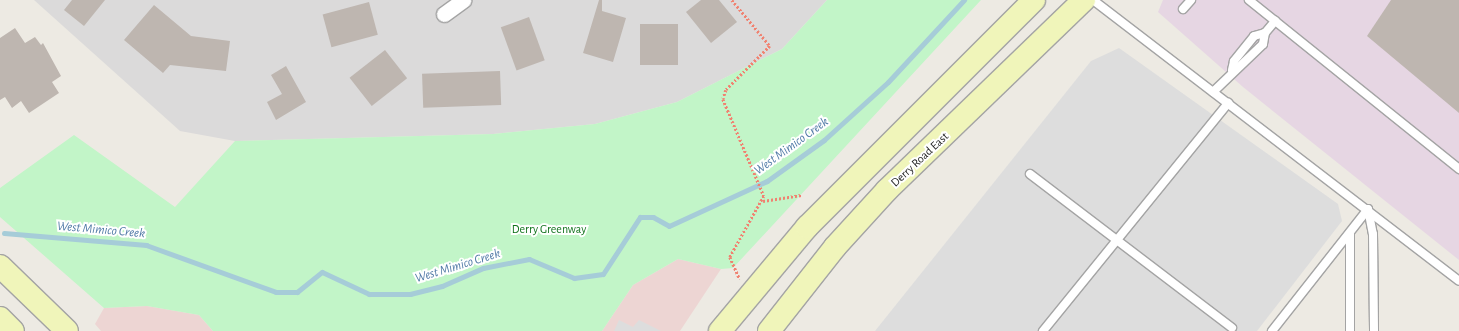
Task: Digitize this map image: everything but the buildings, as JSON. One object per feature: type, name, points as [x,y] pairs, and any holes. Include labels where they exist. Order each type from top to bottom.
[{"type":"main road","points":[[720,331],[748,294],[865,168],[1034,0]]},
{"type":"main road","name":"Derry Road East","points":[[769,331],[835,246],[887,190],[1084,0]]},
{"type":"main road","points":[[0,266],[67,331]]},
{"type":"main road","points":[[0,318],[12,331]]},
{"type":"street","points":[[444,14],[463,0]]},
{"type":"lane","points":[[1093,0],[1368,209],[1459,282]]},
{"type":"lane","points":[[1183,9],[1191,0]]},
{"type":"lane","points":[[1249,0],[1459,169]]},
{"type":"lane","points":[[1213,92],[1232,70],[1242,67],[1263,44],[1265,33],[1275,21]]},
{"type":"lane","points":[[1043,331],[1119,242],[1228,103]]},
{"type":"lane","points":[[1030,174],[1232,328]]},
{"type":"lane","points":[[1272,331],[1350,234],[1368,209]]},
{"type":"lane","points":[[1368,209],[1373,234],[1374,331]]},
{"type":"lane","points":[[1350,234],[1350,331]]},
{"type":"path","points":[[732,0],[770,46],[726,90],[723,99],[757,175],[764,196],[730,257],[748,294]]},
{"type":"path","points":[[762,201],[802,195]]},
{"type":"shaded area","points":[[34,0],[827,0],[782,49],[677,102],[595,124],[493,134],[235,141],[180,131]]},
{"type":"shaded area","points":[[1163,0],[1459,0],[1459,260],[1243,87],[1158,12]]},
{"type":"shaded area","points":[[1119,48],[1338,204],[1342,221],[1257,331],[875,331],[1091,61]]},
{"type":"shaded area","points":[[678,259],[721,269],[680,331],[602,331],[633,285]]},
{"type":"shaded area","points":[[147,306],[199,315],[213,331],[101,331],[95,324],[104,308]]},
{"type":"shaded area","points":[[619,320],[633,327],[639,320],[661,331],[614,331]]},
{"type":"green space","name":"Derry Greenway","points":[[827,0],[981,0],[733,268],[721,269],[678,259],[633,285],[602,331],[213,331],[199,315],[147,306],[104,308],[0,217],[0,188],[74,135],[175,207],[235,141],[493,134],[595,124],[677,102],[782,49]]},
{"type":"waterway","name":"West Mimico Creek","points":[[4,233],[146,245],[276,292],[297,292],[322,272],[369,294],[410,294],[442,286],[483,268],[529,259],[574,278],[603,274],[640,217],[653,217],[669,226],[767,181],[824,140],[888,82],[964,0]]}]
